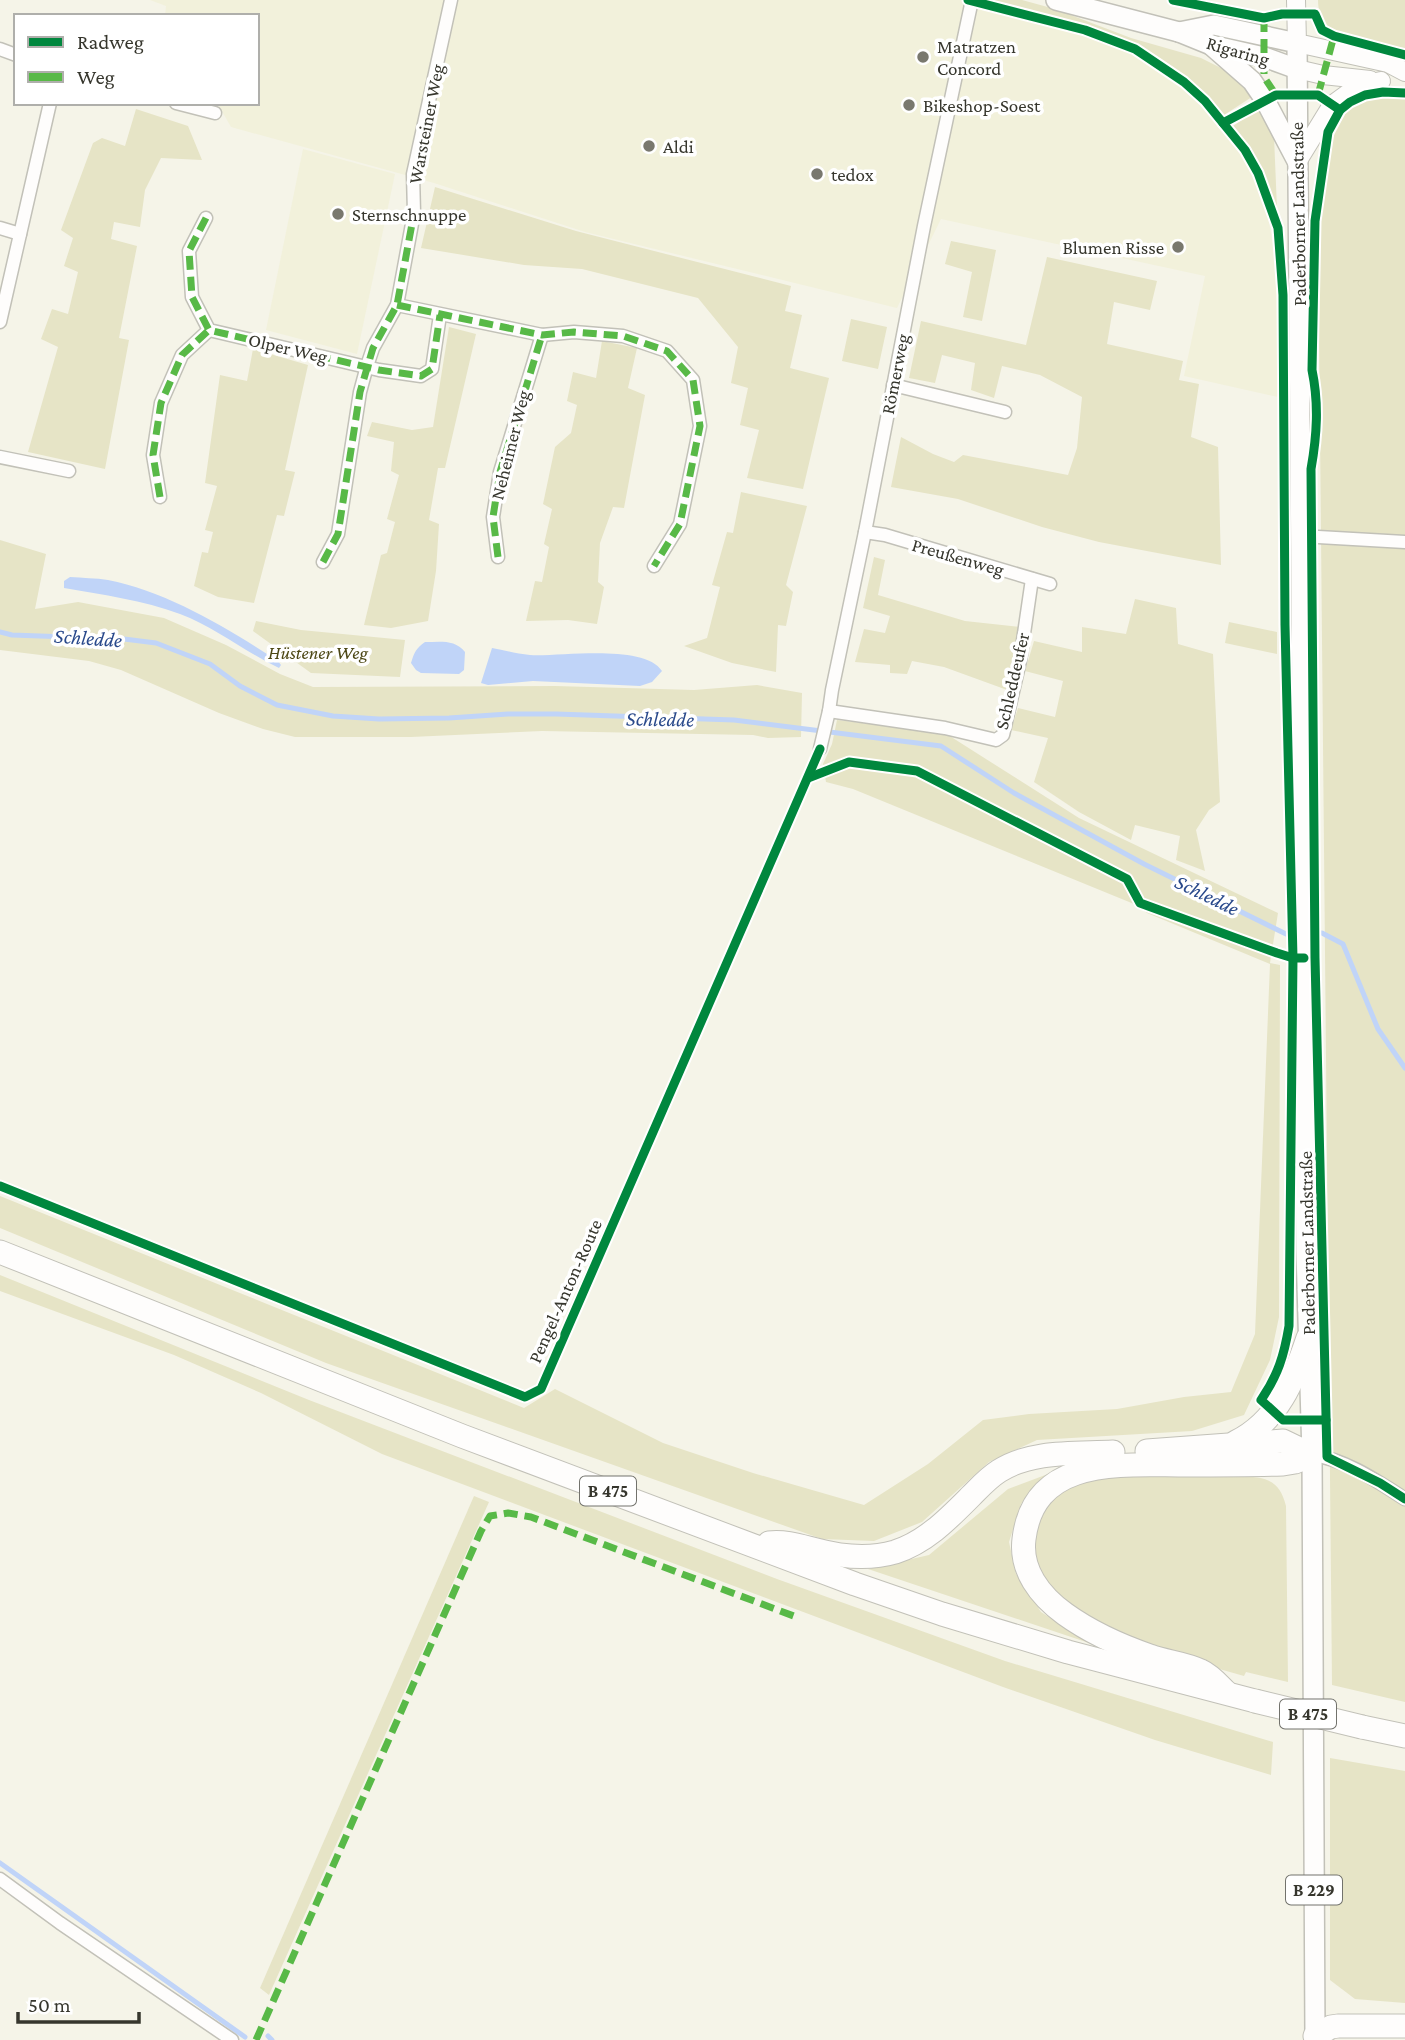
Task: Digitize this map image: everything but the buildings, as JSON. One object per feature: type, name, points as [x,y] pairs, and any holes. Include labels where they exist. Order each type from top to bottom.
[{"type":"highway","name":"B 475","points":[[0,1252],[437,1426],[855,1584],[1001,1633],[1123,1668],[1405,1736]]},
{"type":"highway","points":[[1233,1443],[1256,1430],[1273,1412],[1294,1378],[1308,1338]]},
{"type":"highway","points":[[754,1546],[784,1543],[858,1557],[890,1553],[910,1546],[932,1533],[993,1475],[1010,1465],[1048,1455],[1171,1450],[1283,1441],[1312,1455]]},
{"type":"highway","points":[[1230,1695],[1203,1672],[1124,1646],[1078,1622],[1055,1606],[1040,1591],[1026,1566],[1023,1548],[1029,1515],[1034,1505],[1051,1487],[1084,1469],[1128,1465],[1290,1464],[1312,1455]]},
{"type":"highway","points":[[1319,2039],[1331,2027],[1405,2026]]},
{"type":"main road","name":"Rigaring","points":[[1056,0],[1179,32],[1211,45],[1264,57],[1297,69]]},
{"type":"main road","points":[[1296,0],[1297,43],[1388,63],[1405,75]]},
{"type":"main road","name":"Rigaring","points":[[1179,32],[1214,25],[1297,43]]},
{"type":"main road","name":"B 229","points":[[1297,43],[1297,69]]},
{"type":"main road","points":[[1211,45],[1252,80],[1297,162]]},
{"type":"main road","points":[[1297,69],[1323,75],[1381,81]]},
{"type":"main road","name":"Paderborner Landstraße","points":[[1297,69],[1308,1338],[1312,1455],[1319,2039]]},
{"type":"main road","points":[[1297,162],[1332,105],[1358,86],[1405,75]]},
{"type":"street","name":"Warsteiner Weg","points":[[367,366],[373,348],[397,305],[414,213],[414,174],[451,0]]},
{"type":"street","name":"Römerweg","points":[[821,748],[924,226],[972,0]]},
{"type":"street","points":[[0,320],[50,105]]},
{"type":"street","points":[[184,105],[215,113]]},
{"type":"street","points":[[160,497],[153,455],[160,403],[182,355],[209,330],[192,297],[189,251],[206,218]]},
{"type":"street","points":[[0,228],[20,234]]},
{"type":"street","points":[[397,305],[542,335],[574,332],[623,336],[667,351],[693,380],[700,426],[680,524],[654,566]]},
{"type":"street","name":"Olper Weg","points":[[209,330],[421,376],[432,369],[440,315]]},
{"type":"street","name":"Neheimer Weg","points":[[498,557],[493,517],[500,471],[542,335]]},
{"type":"street","points":[[323,562],[338,534],[360,392],[367,366]]},
{"type":"street","points":[[893,385],[1005,412]]},
{"type":"street","points":[[0,457],[69,471]]},
{"type":"street","name":"Preußenweg","points":[[865,532],[1050,584]]},
{"type":"street","points":[[1301,536],[1405,542]]},
{"type":"street","name":"Schleddeufer","points":[[829,711],[945,728],[996,740],[1003,735],[1020,661],[1032,579]]},
{"type":"street","points":[[1312,1455],[1327,1457],[1380,1483],[1405,1499]]},
{"type":"street","points":[[0,1879],[232,2040]]},
{"type":"shaded area","points":[[150,0],[981,0],[983,8],[1099,39],[1133,52],[1182,86],[1206,108],[1249,167],[1267,211],[1276,262],[1278,397],[1184,376],[1205,276],[941,219],[897,308],[585,232],[434,183],[231,127],[216,105],[259,105],[259,14],[165,14],[166,6]]},
{"type":"shaded area","name":"Sternschnuppe","points":[[303,149],[395,174],[357,354],[266,330]]},
{"type":"green space","points":[[1022,0],[1055,9],[1131,38],[1201,58],[1235,75],[1255,95],[1224,115],[1179,72],[1145,49],[1083,26],[988,1]]},
{"type":"green space","points":[[1318,0],[1405,0],[1405,48],[1363,42],[1337,33],[1327,25],[1320,14]]},
{"type":"green space","points":[[1380,95],[1405,97],[1405,1702],[1332,1685],[1318,222],[1331,141],[1350,105]]},
{"type":"green space","points":[[1262,106],[1274,136],[1277,209],[1258,163],[1233,126]]},
{"type":"green space","points":[[136,109],[188,126],[202,160],[161,158],[145,190],[140,227],[114,222],[111,239],[137,246],[119,338],[129,340],[105,469],[28,452],[58,347],[41,339],[52,309],[68,314],[78,272],[64,266],[73,238],[61,230],[93,143],[102,138],[125,146]]},
{"type":"green space","points":[[435,187],[576,231],[791,286],[785,311],[802,315],[790,368],[829,378],[803,489],[747,478],[759,430],[740,425],[748,388],[731,383],[738,347],[698,298],[582,269],[524,265],[421,248]]},
{"type":"green space","points":[[951,241],[996,250],[982,321],[963,317],[972,272],[945,264]]},
{"type":"green space","points":[[1047,257],[1157,281],[1150,310],[1114,302],[1107,344],[1183,361],[1179,380],[1199,384],[1191,437],[1218,447],[1221,565],[1099,542],[1042,527],[958,499],[891,487],[901,437],[954,462],[963,455],[1068,475],[1077,448],[1082,397],[1040,375],[1002,366],[994,398],[971,390],[975,363],[942,355],[935,383],[909,378],[921,321],[1026,345]]},
{"type":"green space","points":[[851,319],[887,327],[878,369],[842,361]]},
{"type":"green space","points":[[449,327],[476,334],[445,468],[438,468],[429,520],[439,524],[436,571],[428,621],[391,628],[364,625],[381,555],[387,553],[395,522],[387,519],[399,475],[391,471],[394,442],[367,436],[372,422],[412,430],[433,427]]},
{"type":"green space","points":[[602,341],[637,348],[628,388],[645,395],[624,508],[613,507],[600,543],[598,582],[604,587],[597,624],[568,620],[526,621],[535,581],[542,582],[549,547],[544,544],[552,509],[543,504],[555,447],[571,433],[577,405],[567,401],[573,372],[596,378]]},
{"type":"green space","points":[[253,349],[308,365],[285,470],[295,472],[284,516],[277,515],[254,603],[218,597],[194,586],[202,552],[208,553],[213,532],[205,530],[217,486],[205,483],[220,375],[247,381]]},
{"type":"green space","points":[[741,492],[807,506],[786,585],[793,592],[786,626],[778,625],[776,672],[732,663],[684,646],[707,638],[720,587],[712,585],[727,532],[733,533]]},
{"type":"green space","points":[[0,540],[46,554],[35,609],[78,602],[164,618],[313,687],[555,686],[694,690],[757,685],[802,693],[801,737],[542,731],[411,737],[295,737],[219,713],[121,670],[89,661],[0,650]]},
{"type":"green space","points":[[874,557],[885,560],[878,595],[965,621],[1020,627],[1010,691],[944,667],[912,661],[907,674],[890,673],[890,665],[855,662],[864,629],[885,633],[890,616],[863,608]]},
{"type":"green space","points":[[1135,599],[1176,608],[1178,644],[1213,654],[1220,802],[1209,810],[1196,830],[1205,871],[1176,860],[1180,836],[1135,825],[1131,840],[1079,812],[1034,782],[1048,738],[1011,730],[1018,708],[1055,717],[1063,681],[1025,671],[1034,641],[1082,652],[1082,627],[1126,634]]},
{"type":"green space","name":"Hüstener Weg","points":[[256,621],[301,630],[405,640],[400,677],[311,673],[253,631]]},
{"type":"green space","points":[[1229,622],[1277,632],[1277,654],[1225,643]]},
{"type":"green space","points":[[837,720],[945,733],[1079,818],[1278,913],[1270,963],[1280,965],[1279,1317],[1270,1360],[1244,1415],[1192,1431],[1037,1440],[989,1462],[922,1522],[874,1541],[822,1539],[326,1363],[0,1228],[0,1196],[524,1408],[555,1389],[663,1443],[753,1473],[864,1505],[928,1464],[983,1420],[1029,1414],[1117,1409],[1231,1392],[1255,1334],[1270,964],[1147,913],[1134,904],[853,789],[826,782],[823,764],[832,744]]},
{"type":"green space","points":[[0,1275],[309,1400],[777,1579],[1005,1661],[1273,1742],[1271,1775],[1155,1740],[1003,1687],[382,1454],[261,1393],[174,1355],[0,1291]]},
{"type":"green space","points":[[1056,1471],[1036,1484],[1021,1504],[1009,1542],[1016,1574],[1041,1612],[1089,1643],[868,1569],[929,1555],[1008,1489]]},
{"type":"green space","points":[[1101,1475],[1247,1476],[1275,1484],[1286,1506],[1288,1682],[1246,1672],[1244,1676],[1163,1653],[1070,1608],[1036,1571],[1033,1527],[1059,1490]]},
{"type":"green space","points":[[474,1496],[489,1502],[269,1995],[260,1988]]},
{"type":"green space","points":[[1330,1758],[1405,1771],[1405,2003],[1355,1999],[1330,1980]]},
{"type":"water","points":[[70,577],[130,585],[174,602],[239,636],[281,665],[279,668],[205,626],[166,609],[64,588],[64,581]]},
{"type":"water","points":[[425,642],[457,645],[465,652],[464,670],[459,674],[421,673],[416,670],[411,663],[412,659],[417,649]]},
{"type":"water","points":[[492,648],[530,655],[620,654],[652,662],[662,671],[652,682],[640,686],[533,681],[488,685],[481,683]]},
{"type":"waterway","name":"Schledde","points":[[0,632],[12,635],[124,639],[156,643],[210,664],[240,686],[277,705],[333,716],[379,719],[556,714],[734,720],[941,746],[1014,793],[1144,864],[1286,934]]},
{"type":"waterway","name":"Schledde","points":[[1322,933],[1343,944],[1378,1029],[1405,1068]]},
{"type":"waterway","points":[[0,1863],[245,2037]]},
{"type":"waterway","points":[[268,2036],[272,2040]]},
{"type":"marked path","points":[[1264,18],[1264,77],[1276,95]]},
{"type":"marked path","points":[[1318,95],[1334,36]]},
{"type":"marked path","points":[[323,562],[338,534],[360,392],[373,348],[397,305],[414,213]]},
{"type":"marked path","points":[[206,218],[189,251],[192,297],[209,330],[379,370],[421,376],[432,369],[440,315]]},
{"type":"marked path","points":[[397,305],[542,335],[574,332],[623,336],[667,351],[693,380],[700,426],[680,524],[654,566]]},
{"type":"marked path","points":[[160,497],[153,455],[161,403],[182,355],[209,330]]},
{"type":"marked path","points":[[498,557],[493,517],[500,472],[542,335]]},
{"type":"marked path","points":[[256,2040],[481,1531],[490,1516],[508,1513],[531,1517],[799,1618]]},
{"type":"cycle path","points":[[968,0],[1085,30],[1135,49],[1184,82],[1205,101],[1245,150],[1258,173],[1278,228],[1283,295],[1285,625],[1293,958],[1289,1326],[1280,1365],[1261,1400],[1283,1420],[1326,1420]]},
{"type":"cycle path","points":[[1173,0],[1264,18],[1282,14],[1315,14],[1322,30],[1334,36],[1405,55]]},
{"type":"cycle path","points":[[1405,93],[1383,92],[1365,95],[1350,102],[1340,110],[1328,132],[1315,221],[1312,370],[1316,420],[1311,469],[1315,958],[1327,1457],[1380,1483],[1405,1499]]},
{"type":"cycle path","points":[[1223,123],[1276,95],[1318,95],[1340,110]]},
{"type":"cycle path","name":"Pengel-Anton-Route","points":[[0,1186],[525,1397],[541,1389],[820,749]]},
{"type":"cycle path","points":[[808,778],[849,762],[917,771],[1127,879],[1140,903],[1277,953],[1304,958]]},
{"type":"place","name":"Matratzen Concord","points":[[923,57]]},
{"type":"place","name":"Bikeshop-Soest","points":[[909,105]]},
{"type":"place","name":"Aldi","points":[[649,146]]},
{"type":"place","name":"tedox","points":[[817,174]]},
{"type":"place","name":"Sternschnuppe","points":[[338,214]]},
{"type":"place","name":"Blumen Risse","points":[[1178,247]]}]
